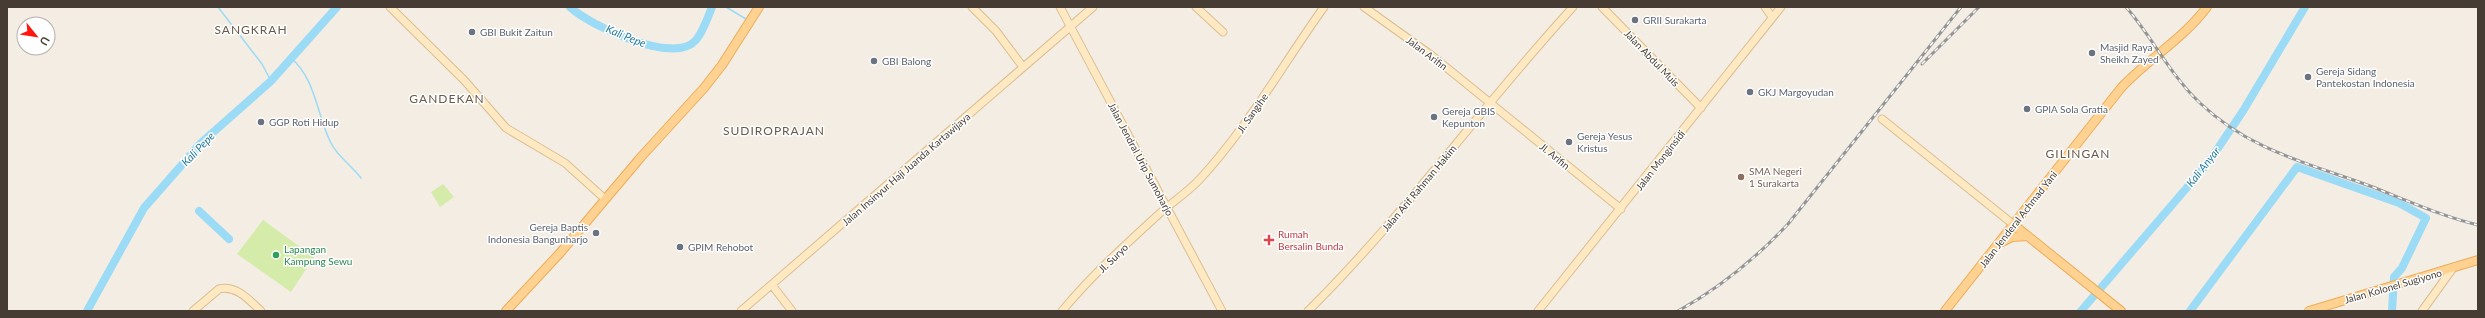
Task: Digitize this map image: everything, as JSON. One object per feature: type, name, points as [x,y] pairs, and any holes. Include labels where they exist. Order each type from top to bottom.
[{"type":"main road","points":[[390,7],[464,80],[504,126],[565,163],[605,199]]},
{"type":"main road","points":[[506,311],[560,253],[722,65],[759,7]]},
{"type":"main road","points":[[972,7],[996,31],[1023,67]]},
{"type":"main road","name":"Jalan Jendral Urip Sumoharjo","points":[[1060,7],[1222,311]]},
{"type":"main road","name":"Jalan Insinyur Haji Juanda Kartawijaya","points":[[741,311],[1093,7]]},
{"type":"main road","points":[[1196,7],[1223,32]]},
{"type":"main road","name":"Jl. Sangihe","points":[[1167,208],[1190,189],[1219,157],[1250,117],[1324,7]]},
{"type":"main road","name":"Jalan Arifin","points":[[1364,7],[1431,55],[1488,102]]},
{"type":"main road","name":"Jalan Arif Rahman Hakim","points":[[1308,311],[1394,219],[1488,102],[1573,7]]},
{"type":"main road","name":"Jalan Abdul Muis","points":[[1602,7],[1701,108]]},
{"type":"main road","points":[[1765,7],[1775,11]]},
{"type":"main road","name":"Jalan Jenderal Achmad Yani","points":[[1945,311],[2121,88],[2143,66],[2184,34],[2207,7]]},
{"type":"main road","name":"Jalan Monginsidi","points":[[1538,311],[1622,209],[1775,11]]},
{"type":"main road","name":"Jl. Arifin","points":[[1488,102],[1622,209]]},
{"type":"main road","points":[[1882,119],[2121,311]]},
{"type":"main road","name":"Jl. Suryo","points":[[1062,311],[1104,265],[1167,208]]},
{"type":"main road","points":[[1996,247],[2012,237],[2028,236]]},
{"type":"main road","name":"Jalan Kolonel Sugiyono","points":[[2309,311],[2478,260]]},
{"type":"main road","points":[[2422,311],[2453,268]]},
{"type":"main road","points":[[772,285],[792,311]]},
{"type":"main road","points":[[193,311],[219,289],[224,288],[238,292],[261,311]]},
{"type":"green space","points":[[443,184],[454,197],[440,207],[431,192]]},
{"type":"green space","name":"Lapangan Kampung Sewu","points":[[263,220],[314,257],[291,292],[237,254]]},
{"type":"waterway","points":[[218,7],[262,64],[271,81]]},
{"type":"waterway","name":"Kali Pepe","points":[[87,311],[144,208],[201,143],[271,81],[337,7]]},
{"type":"waterway","name":"Kali Pepe","points":[[570,7],[580,15],[612,32],[651,46],[670,48],[685,47],[696,40],[703,29],[712,7]]},
{"type":"waterway","points":[[726,7],[746,19]]},
{"type":"waterway","name":"Kali Anyar","points":[[2081,311],[2208,163],[2243,111],[2305,7]]},
{"type":"waterway","points":[[291,58],[306,76],[331,143],[341,157],[361,178]]},
{"type":"waterway","points":[[2190,311],[2297,167],[2399,203],[2426,218],[2402,268],[2394,277],[2392,311]]},
{"type":"waterway","points":[[199,211],[229,239]]},
{"type":"railway","points":[[1678,311],[1723,283],[1750,261],[1788,224],[1961,7]]},
{"type":"railway","points":[[1922,64],[1979,7]]},
{"type":"railway","points":[[2126,7],[2189,92],[2219,119],[2239,133],[2280,154],[2437,212],[2478,225]]},
{"type":"place","name":"GRII Surakarta","points":[[1635,20]]},
{"type":"place","name":"GBI Bukit Zaitun","points":[[472,32]]},
{"type":"place","name":"Masjid Raya Sheikh Zayed","points":[[2092,53]]},
{"type":"place","name":"GBI Balong","points":[[874,61]]},
{"type":"place","name":"Gereja Sidang Pantekostan Indonesia","points":[[2308,77]]},
{"type":"place","name":"GKJ Margoyudan","points":[[1750,92]]},
{"type":"place","name":"GPIA Sola Gratia","points":[[2027,109]]},
{"type":"place","name":"Gereja GBIS Kepunton","points":[[1434,117]]},
{"type":"place","name":"GGP Roti Hidup","points":[[261,122]]},
{"type":"place","name":"Gereja Yesus Kristus","points":[[1569,142]]},
{"type":"place","name":"SMA Negeri 1 Surakarta","points":[[1741,177]]},
{"type":"place","name":"Gereja Baptis Indonesia Bangunharjo","points":[[596,233]]},
{"type":"place","name":"Rumah Bersalin Bunda","points":[[1269,240]]},
{"type":"place","name":"GPIM Rehobot","points":[[680,247]]},
{"type":"place","name":"Lapangan Kampung Sewu","points":[[276,255]]},
{"type":"district","name":"SANGKRAH","points":[[251,30]]},
{"type":"district","name":"GANDEKAN","points":[[447,99]]},
{"type":"district","name":"SUDIROPRAJAN","points":[[774,131]]},
{"type":"district","name":"GILINGAN","points":[[2078,154]]}]
